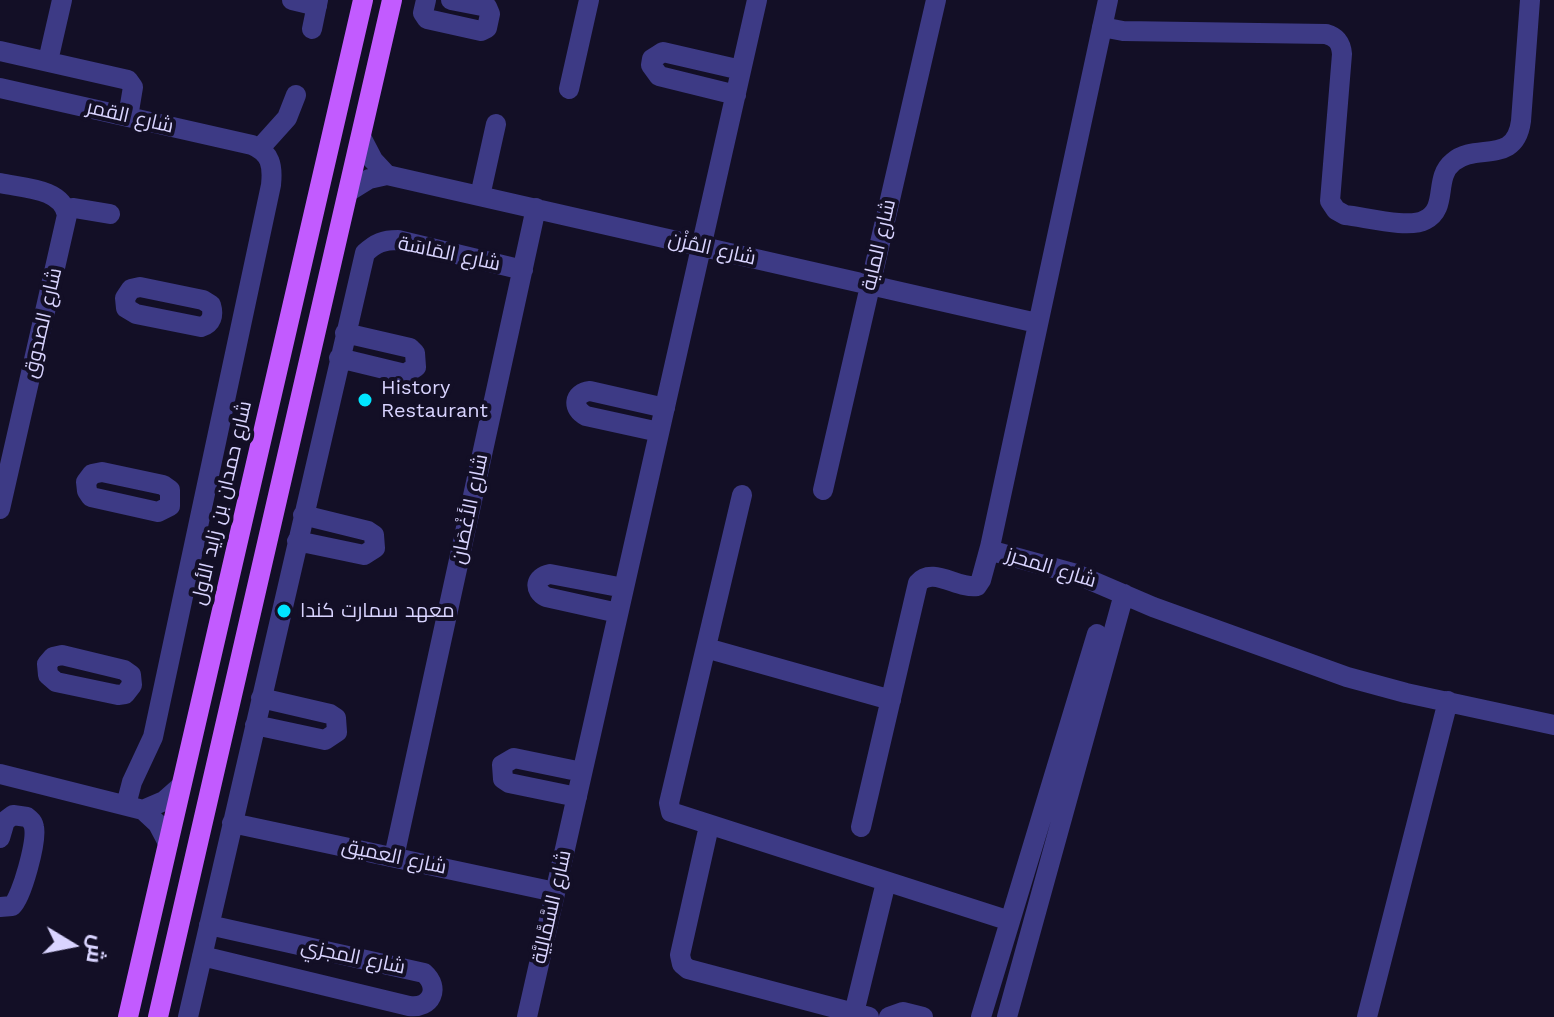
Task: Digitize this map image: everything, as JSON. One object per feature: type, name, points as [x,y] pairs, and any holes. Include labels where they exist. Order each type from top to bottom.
[{"type":"main road","name":"شارع حمدان بن زايد الأول","points":[[128,1017],[363,0]]},
{"type":"main road","points":[[158,1017],[392,0]]},
{"type":"street","points":[[48,61],[62,0]]},
{"type":"street","points":[[292,0],[317,3],[312,29]]},
{"type":"street","points":[[426,0],[423,13],[427,19],[481,31],[487,28],[490,14],[487,7],[451,0]]},
{"type":"street","points":[[569,89],[589,0]]},
{"type":"street","name":"شارع السَّمَّالِيَّة","points":[[527,1017],[757,0]]},
{"type":"street","name":"شارع الماية","points":[[823,490],[936,0]]},
{"type":"street","name":"شارع المحرز","points":[[1108,0],[990,547],[996,552],[1076,574],[1153,607],[1347,677],[1554,725]]},
{"type":"street","points":[[1102,27],[1123,31],[1326,34],[1335,37],[1341,44],[1342,54],[1330,201],[1336,210],[1345,215],[1417,223],[1437,209],[1443,175],[1451,163],[1466,155],[1498,151],[1518,135],[1530,0]]},
{"type":"street","points":[[0,51],[128,80],[133,87],[128,117]]},
{"type":"street","points":[[736,95],[659,76],[651,65],[652,59],[663,52],[741,70]]},
{"type":"street","name":"شارع القمر","points":[[0,88],[260,148]]},
{"type":"street","points":[[135,807],[132,782],[150,745],[272,177],[270,160],[260,148],[287,118],[296,95]]},
{"type":"street","points":[[480,196],[496,124]]},
{"type":"street","points":[[361,137],[373,160],[387,175]]},
{"type":"street","points":[[348,192],[369,179],[387,175]]},
{"type":"street","name":"شارع المُزْن","points":[[387,175],[1037,323]]},
{"type":"street","points":[[0,183],[51,195],[60,200],[66,209],[110,214]]},
{"type":"street","name":"شارع الأَغْصَان","points":[[394,857],[536,208]]},
{"type":"street","name":"شارع الصدوق","points":[[0,509],[66,222],[66,209]]},
{"type":"street","name":"شارع المَاسَة","points":[[188,1017],[365,253],[384,240],[398,240],[523,270]]},
{"type":"street","points":[[212,317],[243,323]]},
{"type":"street","points":[[339,358],[405,374],[416,367],[418,359],[410,348],[345,333]]},
{"type":"street","points":[[659,432],[586,416],[575,406],[577,396],[590,391],[665,408]]},
{"type":"street","points":[[742,495],[669,806],[674,814],[1010,921]]},
{"type":"street","points":[[172,501],[203,507]]},
{"type":"street","points":[[297,541],[364,555],[375,548],[376,541],[368,531],[303,515]]},
{"type":"street","points":[[861,827],[919,580],[931,576],[970,587],[977,586],[990,547]]},
{"type":"street","points":[[618,613],[546,597],[540,594],[538,580],[550,574],[624,588]]},
{"type":"street","points":[[1007,1017],[1124,594]]},
{"type":"street","points":[[981,1017],[1099,628]]},
{"type":"street","points":[[706,648],[891,700]]},
{"type":"street","points":[[132,685],[162,691]]},
{"type":"street","points":[[255,725],[325,740],[337,732],[338,725],[330,714],[261,698]]},
{"type":"street","points":[[1367,1017],[1448,701]]},
{"type":"street","points":[[577,797],[509,783],[503,779],[502,765],[514,758],[582,772]]},
{"type":"street","points":[[0,774],[135,807],[158,824],[168,843]]},
{"type":"street","points":[[22,815],[30,781]]},
{"type":"street","points":[[135,807],[164,801],[181,786]]},
{"type":"street","points":[[0,838],[5,821],[13,815],[22,815],[31,820],[35,831],[21,893],[12,906],[0,907]]},
{"type":"street","name":"شارع العميق","points":[[232,823],[555,892]]},
{"type":"street","points":[[709,826],[680,955],[682,964],[688,969],[861,1015],[886,882]]},
{"type":"street","points":[[184,906],[218,886],[195,856]]},
{"type":"street","name":"شارع المجزي","points":[[202,956],[409,1006],[426,1004],[432,996],[434,987],[424,973],[209,925]]},
{"type":"street","points":[[889,1017],[903,1012],[923,1017]]},
{"type":"place","name":"History Restaurant","points":[[365,400]]},
{"type":"place","name":"معهد سمارت كندا","points":[[284,611]]}]
